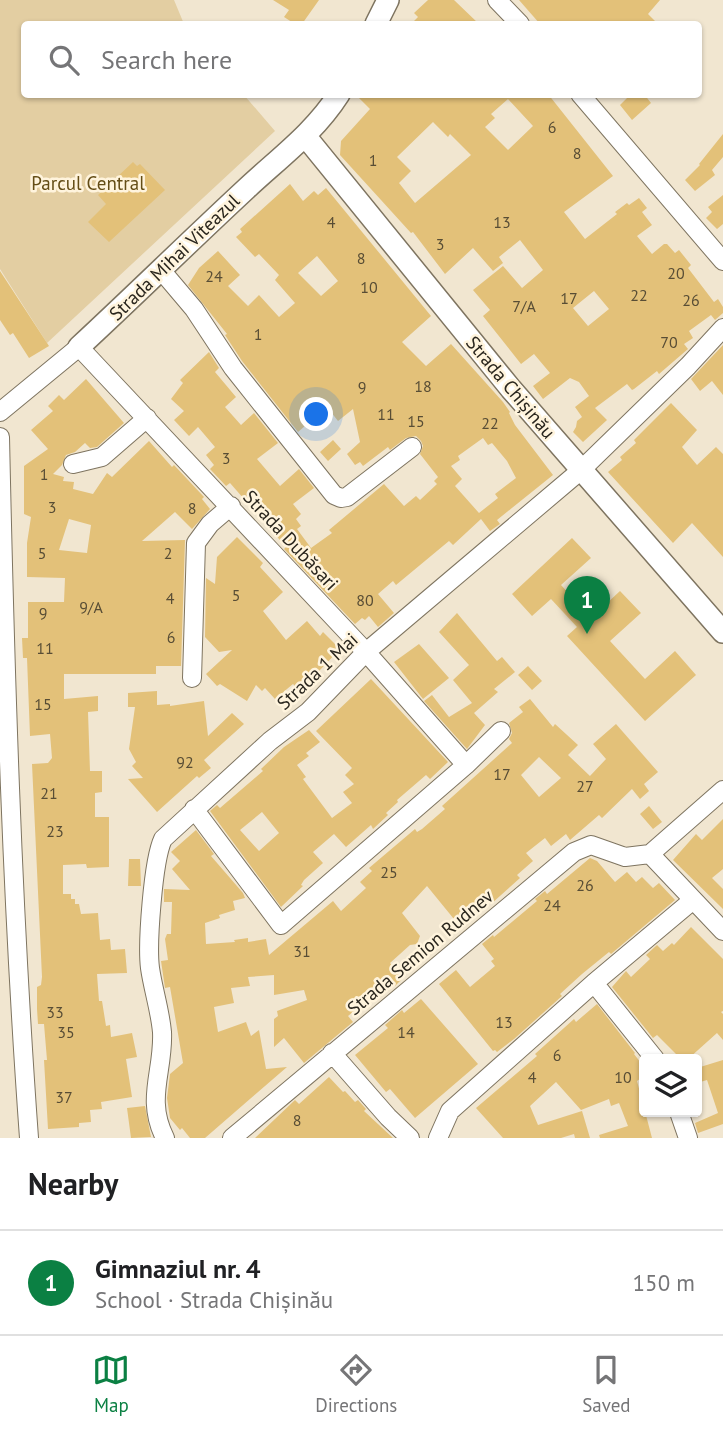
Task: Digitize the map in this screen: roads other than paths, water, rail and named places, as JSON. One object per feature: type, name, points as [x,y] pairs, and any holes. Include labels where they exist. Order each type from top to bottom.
[{"type":"street","points":[[378,21],[388,0]]},
{"type":"street","points":[[497,0],[517,21]]},
{"type":"street","name":"Strada Mihai Viteazul","points":[[0,412],[79,347],[247,187],[306,137],[337,98]]},
{"type":"street","points":[[583,98],[723,261]]},
{"type":"street","name":"Strada Chișinău","points":[[306,137],[580,471],[723,632]]},
{"type":"street","points":[[161,270],[194,309],[233,368],[334,495],[347,498],[412,447]]},
{"type":"street","name":"Strada 1 Mai","points":[[165,1138],[156,1112],[155,1095],[162,1032],[150,970],[149,942],[159,847],[169,832],[270,741],[308,712],[366,652],[580,471],[688,366],[723,328]]},
{"type":"street","name":"Strada Dubăsari","points":[[79,347],[231,506],[466,765]]},
{"type":"street","points":[[73,464],[102,457],[147,418]]},
{"type":"street","points":[[0,438],[2,643],[17,965],[29,1138]]},
{"type":"street","points":[[192,678],[196,542],[210,524],[231,506]]},
{"type":"street","points":[[194,809],[281,925],[466,765],[501,731]]},
{"type":"street","points":[[723,790],[650,854],[723,931]]},
{"type":"street","name":"Strada Semion Rudnev","points":[[232,1138],[574,852],[591,845],[625,857],[650,854]]},
{"type":"street","points":[[438,1138],[450,1111],[594,983],[693,900]]},
{"type":"street","points":[[594,983],[651,1054]]},
{"type":"street","points":[[332,1053],[410,1138]]},
{"type":"street","points":[[680,1117],[688,1138]]},
{"type":"place","name":"Gimnaziul nr. 4","points":[[587,634]]},
{"type":"park label","name":"Parcul Central","points":[[88,183]]}]
